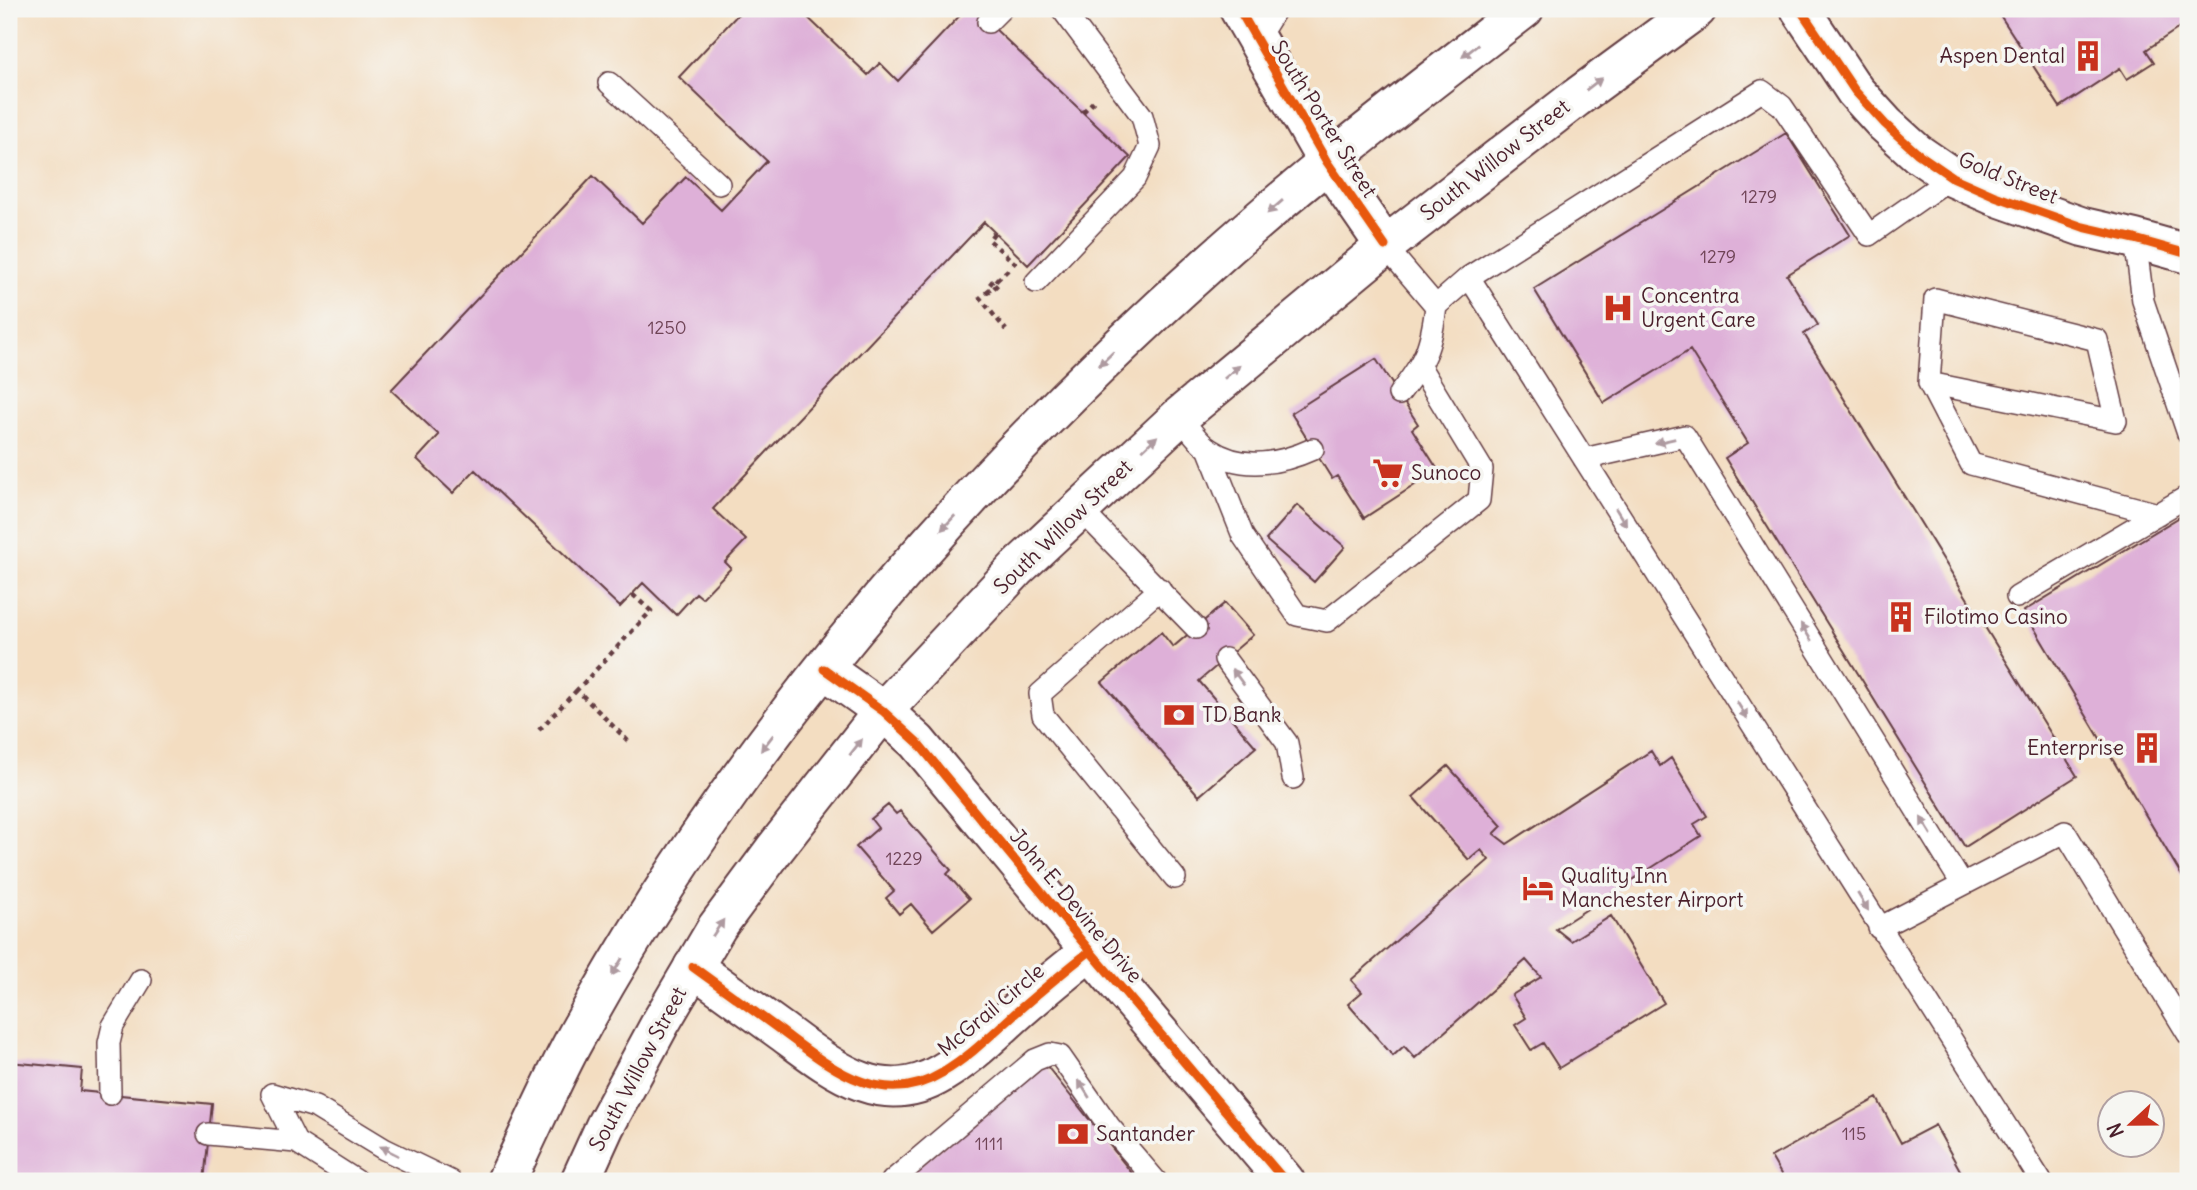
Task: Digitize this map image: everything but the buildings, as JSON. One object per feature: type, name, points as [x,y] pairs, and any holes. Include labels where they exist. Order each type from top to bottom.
[{"type":"main road","points":[[506,1181],[570,1048],[653,909],[743,774],[824,669],[940,532],[1105,360],[1211,261],[1327,162],[1524,9]]},
{"type":"main road","name":"South Willow Street","points":[[580,1181],[661,1022],[717,927],[884,711],[1017,568],[1180,416],[1385,246],[1576,98],[1697,9]]},
{"type":"main road","name":"Gold Street","points":[[1800,9],[1856,92],[1885,124],[1917,153],[1952,177],[1995,196],[2083,227],[2188,254]]},
{"type":"main road","name":"South Porter Street","points":[[1247,25],[1327,162],[1385,246]]},
{"type":"main road","name":"John E. Devine Drive","points":[[824,669],[884,711],[917,742],[1285,1181]]},
{"type":"main road","name":"McGrail Circle","points":[[694,968],[824,1063],[855,1080],[879,1087],[901,1088],[925,1082],[943,1073],[1090,951]]},
{"type":"main road","points":[[607,1181],[602,1149],[611,1116]]},
{"type":"lane","points":[[1036,282],[1135,178],[1150,146],[1142,116],[1062,9]]},
{"type":"lane","points":[[1247,25],[1276,9]]},
{"type":"lane","points":[[609,83],[719,184]]},
{"type":"lane","points":[[1399,394],[1420,367],[1432,338],[1436,306],[1469,277],[1762,91],[1782,106],[1869,235],[1952,177]]},
{"type":"lane","points":[[2135,239],[2143,301],[2188,434]]},
{"type":"lane","points":[[1385,246],[1436,306]]},
{"type":"lane","points":[[1469,277],[1879,928],[2042,1181]]},
{"type":"lane","points":[[1929,383],[2116,421],[2097,340],[1935,299],[1929,383],[1971,464],[2158,514]]},
{"type":"lane","points":[[1180,416],[1208,449],[1243,536],[1297,615],[1327,621],[1479,500],[1482,469],[1420,367]]},
{"type":"lane","points":[[1584,459],[1685,436],[1962,884]]},
{"type":"lane","points":[[1208,449],[1231,459],[1258,465],[1298,456],[1313,449]]},
{"type":"lane","points":[[2017,597],[2188,496]]},
{"type":"lane","points":[[1079,508],[1196,628]]},
{"type":"lane","points":[[1160,589],[1041,694],[1043,715],[1175,878]]},
{"type":"lane","points":[[1225,659],[1287,743],[1293,778]]},
{"type":"lane","points":[[1879,928],[2066,832],[2188,1034]]},
{"type":"lane","points":[[110,1094],[108,1043],[113,1026],[141,980]]},
{"type":"lane","points":[[892,1181],[1035,1060],[1055,1054],[1060,1056],[1109,1126],[1156,1181]]},
{"type":"lane","points":[[296,1142],[272,1094],[315,1107],[384,1149],[450,1181]]},
{"type":"lane","points":[[208,1134],[296,1142],[357,1181]]},
{"type":"path","points":[[994,233],[989,240],[1036,282]]},
{"type":"path","points":[[1006,330],[980,298],[989,290],[990,292],[1015,264]]},
{"type":"path","points":[[539,730],[650,611],[632,594]]},
{"type":"path","points":[[577,690],[628,741]]},
{"type":"cycle path","points":[[1239,9],[1327,162],[1385,246]]},
{"type":"cycle path","points":[[1800,9],[1855,91],[1885,124],[1917,153],[1952,177],[1995,196],[2083,227],[2188,254]]},
{"type":"cycle path","points":[[824,669],[883,711],[917,742],[1285,1181]]},
{"type":"cycle path","points":[[693,967],[836,1069],[876,1086],[897,1087],[919,1084],[953,1066],[1090,951]]},
{"type":"place","name":"Aspen Dental","points":[[2088,56]]},
{"type":"place","name":"Concentra Urgent Care","points":[[1618,308]]},
{"type":"place","name":"Sunoco","points":[[1388,473]]},
{"type":"place","name":"Filotimo Casino","points":[[1901,617]]},
{"type":"place","name":"TD Bank","points":[[1179,715]]},
{"type":"place","name":"Enterprise","points":[[2147,748]]},
{"type":"place","name":"Quality Inn Manchester Airport","points":[[1538,888]]},
{"type":"place","name":"Santander","points":[[1073,1134]]}]
